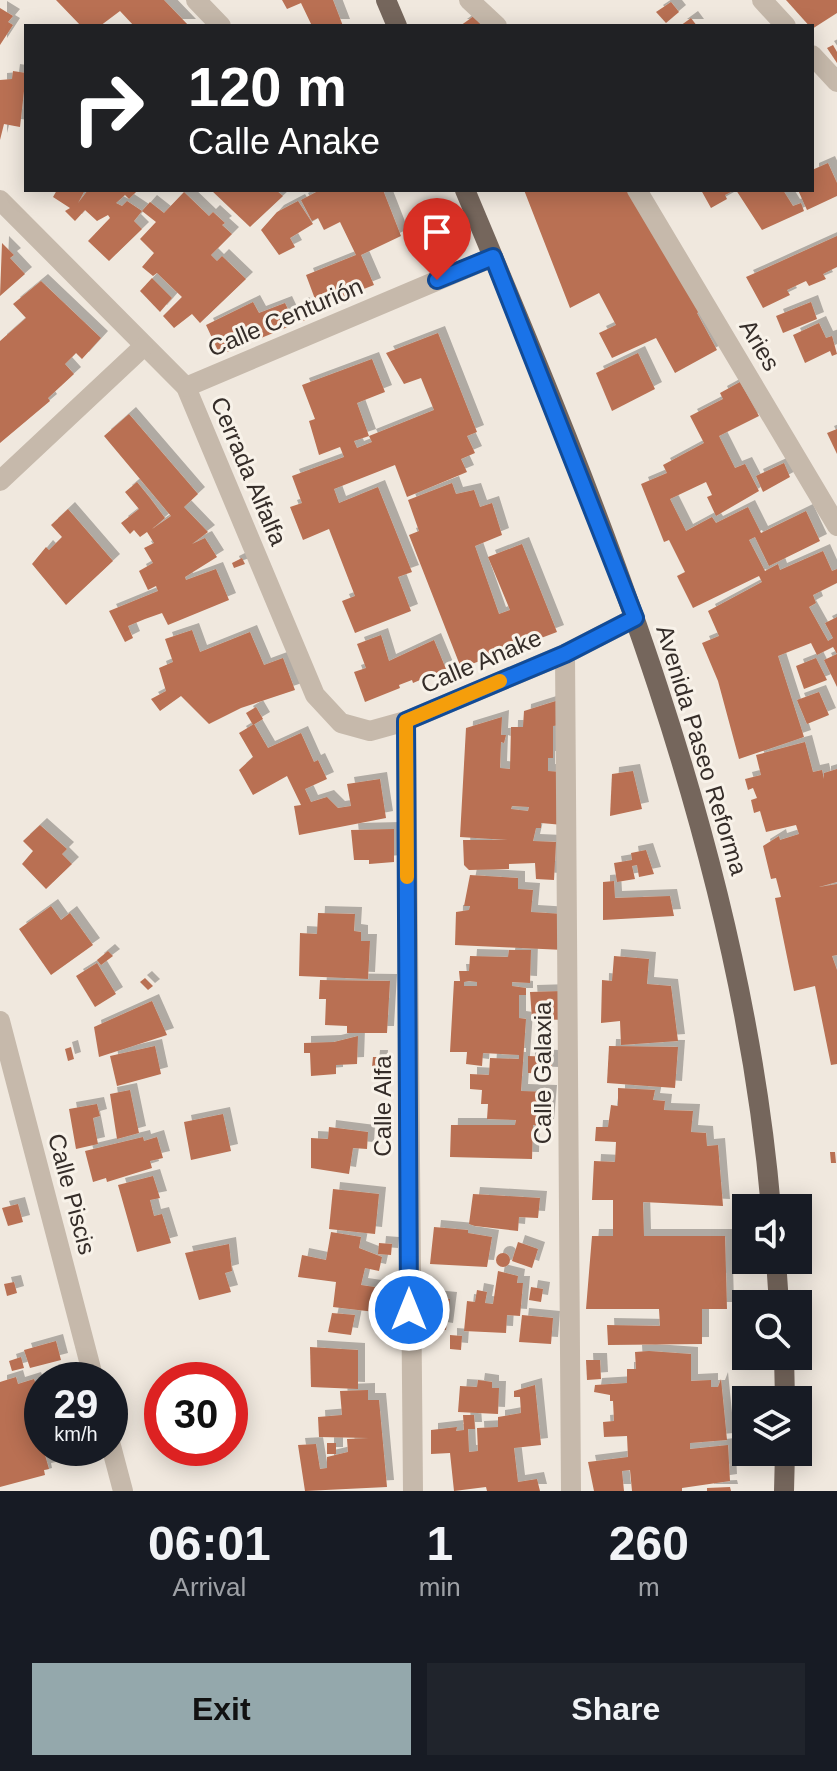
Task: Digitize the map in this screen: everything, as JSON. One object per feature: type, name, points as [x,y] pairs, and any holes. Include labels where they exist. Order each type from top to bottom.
[{"type":"main road","points":[[386,0],[396,24]]},
{"type":"main road","name":"Avenida Paseo Reforma","points":[[466,192],[635,618],[715,877],[765,1133],[770,1194]]},
{"type":"main road","points":[[784,1491],[785,1466]]},
{"type":"street","points":[[196,0],[219,24]]},
{"type":"street","points":[[469,0],[495,24]]},
{"type":"street","points":[[762,0],[784,24]]},
{"type":"street","points":[[814,57],[837,82]]},
{"type":"street","name":"Aries","points":[[638,192],[837,526]]},
{"type":"street","name":"Cerrada Alfalfa","points":[[0,200],[186,387],[315,695],[341,723]]},
{"type":"street","name":"Calle Centurión","points":[[186,387],[493,257]]},
{"type":"street","points":[[0,481],[143,347]]},
{"type":"street","name":"Calle Anake","points":[[341,723],[370,731],[406,721],[565,654],[635,618]]},
{"type":"street","name":"Calle Galaxia","points":[[565,654],[571,1491]]},
{"type":"street","name":"Calle Alfa","points":[[406,721],[413,1491]]},
{"type":"street","name":"Calle Piscis","points":[[0,1021],[89,1362]]},
{"type":"street","points":[[116,1466],[123,1491]]},
{"type":"building","points":[[56,0],[164,0],[187,24],[132,24],[120,11],[103,24],[79,24]]},
{"type":"building","points":[[282,0],[333,0],[342,24],[311,24],[301,3],[287,9]]},
{"type":"building","points":[[786,0],[837,0],[837,13],[814,28],[814,24],[808,24]]},
{"type":"building","points":[[671,2],[679,12],[666,23],[656,12]]},
{"type":"building","points":[[0,8],[13,16],[8,22],[13,25],[0,45]]},
{"type":"building","points":[[478,13],[489,24],[463,24]]},
{"type":"building","points":[[833,45],[837,52],[837,63],[827,48]]},
{"type":"building","points":[[13,71],[24,73],[20,127],[4,124],[0,140],[0,80],[12,79]]},
{"type":"building","points":[[828,163],[837,183],[837,196],[807,210],[799,192],[814,192],[814,169]]},
{"type":"building","points":[[56,192],[84,192],[78,203],[86,192],[136,192],[129,199],[125,195],[116,203],[122,206],[127,201],[142,211],[134,221],[142,229],[109,261],[88,241],[110,218],[108,215],[97,221],[85,210],[75,221],[65,211],[70,208],[53,197]]},
{"type":"building","points":[[184,192],[209,216],[213,212],[225,223],[222,225],[232,234],[211,255],[217,261],[222,256],[246,279],[200,323],[192,314],[174,328],[163,316],[182,297],[157,273],[153,276],[142,267],[154,253],[140,239],[156,222],[142,211],[150,202],[164,213]]},
{"type":"building","points":[[213,192],[278,192],[283,196],[250,227]]},
{"type":"building","points":[[316,192],[384,192],[401,236],[361,255],[374,285],[318,307],[306,275],[356,255],[340,222],[324,230],[318,218],[312,221],[301,200]]},
{"type":"building","points":[[525,192],[633,192],[702,310],[697,313],[717,350],[675,373],[656,338],[612,358],[599,333],[616,325],[599,293],[570,308]]},
{"type":"building","points":[[702,192],[731,192],[725,195],[727,199],[711,208]]},
{"type":"building","points":[[737,192],[784,192],[793,206],[801,203],[804,211],[762,230]]},
{"type":"building","points":[[298,201],[313,224],[290,238],[295,247],[279,255],[261,230],[277,212]]},
{"type":"building","points":[[837,236],[837,267],[823,274],[826,279],[809,286],[806,281],[787,290],[790,295],[763,308],[746,277]]},
{"type":"building","points":[[2,243],[14,255],[10,258],[25,274],[0,296]]},
{"type":"building","points":[[152,278],[172,298],[160,312],[140,291]]},
{"type":"building","points":[[41,281],[101,338],[82,359],[76,353],[65,364],[74,374],[48,398],[50,401],[0,443],[0,341],[26,318],[13,304]]},
{"type":"building","points":[[253,302],[259,313],[285,303],[295,324],[220,355],[206,325]]},
{"type":"building","points":[[811,302],[817,319],[783,333],[776,316]]},
{"type":"building","points":[[302,304],[314,316],[301,322],[296,308]]},
{"type":"building","points":[[819,323],[826,338],[832,336],[837,354],[832,356],[830,351],[805,363],[793,335]]},
{"type":"building","points":[[438,333],[477,432],[467,436],[475,453],[461,459],[467,472],[407,497],[395,465],[334,489],[339,503],[378,487],[412,572],[398,577],[411,611],[355,633],[342,601],[355,596],[329,529],[303,540],[290,507],[302,503],[292,476],[344,457],[340,447],[319,455],[309,421],[315,419],[302,385],[372,359],[385,392],[357,403],[369,436],[434,410],[421,378],[404,384],[386,353]],"holes":[[[369,436],[372,442],[357,448],[354,441]]]},
{"type":"building","points":[[638,353],[655,389],[612,411],[596,373]]},
{"type":"building","points":[[740,382],[759,416],[719,436],[735,468],[745,464],[759,491],[716,516],[707,497],[712,495],[706,482],[670,499],[686,531],[712,517],[716,523],[748,507],[761,533],[806,511],[820,541],[769,566],[755,537],[749,540],[765,571],[778,564],[780,570],[823,551],[832,571],[837,569],[837,583],[813,595],[816,603],[809,607],[828,641],[833,638],[825,623],[837,617],[837,654],[833,647],[817,655],[811,643],[778,656],[804,737],[739,759],[718,681],[702,643],[719,636],[708,611],[762,582],[759,576],[693,608],[677,576],[685,572],[669,540],[664,542],[641,484],[667,473],[663,465],[704,443],[690,416],[723,399],[720,393]]},
{"type":"building","points":[[129,414],[198,494],[184,507],[208,532],[192,544],[205,538],[217,557],[185,577],[186,580],[216,569],[229,600],[168,625],[162,613],[145,619],[128,626],[133,638],[125,642],[109,611],[158,591],[156,586],[148,590],[139,571],[153,563],[144,548],[154,543],[147,532],[140,537],[134,530],[130,534],[121,523],[139,509],[125,492],[137,482],[165,518],[152,529],[171,516],[104,436]]},
{"type":"building","points":[[837,429],[837,454],[827,433]]},
{"type":"building","points":[[784,463],[790,477],[763,492],[756,476]]},
{"type":"building","points":[[452,483],[456,494],[474,490],[480,507],[492,503],[502,535],[475,546],[499,614],[510,610],[488,557],[522,544],[557,632],[461,668],[409,535],[419,531],[408,500]]},
{"type":"building","points":[[68,509],[113,561],[66,605],[32,564],[46,547],[49,550],[62,537],[51,525]]},
{"type":"building","points":[[242,558],[245,564],[234,568],[232,563]]},
{"type":"building","points":[[192,630],[200,652],[250,632],[264,665],[283,658],[295,690],[241,708],[209,724],[181,696],[160,711],[151,699],[166,691],[159,668],[173,662],[165,639]]},
{"type":"building","points":[[381,635],[389,661],[434,640],[446,669],[413,683],[412,680],[399,685],[400,688],[365,702],[354,672],[366,668],[357,644]]},
{"type":"building","points":[[837,654],[837,687],[824,660]]},
{"type":"building","points":[[816,658],[827,680],[804,689],[796,666]]},
{"type":"building","points":[[819,692],[829,715],[807,724],[797,700]]},
{"type":"building","points":[[559,700],[560,725],[553,726],[553,758],[548,758],[548,771],[561,772],[563,825],[541,823],[541,828],[536,828],[533,841],[556,842],[554,880],[536,879],[535,863],[509,864],[509,869],[469,870],[464,865],[463,840],[508,840],[460,837],[466,728],[502,717],[501,735],[506,735],[504,743],[501,742],[500,768],[510,769],[511,727],[523,727],[524,711]],"holes":[[[512,806],[529,807],[528,811],[511,809]]]},
{"type":"building","points":[[256,707],[263,719],[253,725],[246,713]]},
{"type":"building","points":[[254,724],[268,748],[301,733],[314,762],[318,760],[327,779],[305,789],[311,802],[327,797],[338,808],[351,806],[347,784],[380,779],[386,818],[299,835],[294,806],[301,805],[287,776],[253,795],[239,770],[253,757],[239,733]]},
{"type":"building","points":[[805,742],[813,772],[822,770],[824,779],[824,773],[837,769],[837,882],[819,887],[837,884],[837,955],[832,956],[837,970],[837,1064],[831,1065],[815,986],[794,991],[775,898],[781,897],[776,878],[771,879],[763,846],[779,836],[780,840],[799,834],[796,825],[766,832],[760,811],[754,813],[751,800],[757,798],[753,788],[748,790],[745,779],[761,775],[756,755]]},
{"type":"building","points":[[633,771],[642,809],[610,816],[612,774]]},
{"type":"building","points":[[40,825],[67,849],[62,854],[72,864],[46,889],[22,864],[33,851],[23,841]]},
{"type":"building","points":[[394,829],[394,862],[369,864],[369,860],[354,860],[351,830]]},
{"type":"building","points":[[646,850],[654,874],[639,877],[637,865],[632,866],[635,879],[617,882],[614,863],[632,860],[631,853]]},
{"type":"building","points":[[470,875],[518,878],[518,889],[533,890],[531,912],[563,914],[564,950],[455,945],[456,912],[469,910],[470,906],[464,906]]},
{"type":"building","points":[[614,881],[615,898],[670,896],[674,916],[603,920],[603,882]]},
{"type":"building","points":[[51,906],[61,920],[70,913],[93,945],[51,975],[19,929]]},
{"type":"building","points":[[318,913],[355,914],[354,931],[361,932],[361,941],[370,941],[368,979],[299,976],[300,933],[317,934]]},
{"type":"building","points":[[509,950],[531,950],[530,983],[512,982],[512,986],[526,988],[526,995],[519,995],[519,1018],[526,1019],[521,1091],[550,1092],[547,1126],[533,1125],[532,1159],[450,1157],[451,1125],[515,1125],[516,1120],[487,1119],[488,1104],[481,1104],[482,1090],[470,1089],[470,1074],[489,1075],[490,1058],[519,1059],[519,1055],[483,1053],[482,1066],[466,1064],[467,1052],[450,1052],[454,981],[460,981],[459,971],[469,971],[470,956],[508,957]],"holes":[[[464,982],[477,982],[477,986],[464,986]]]},
{"type":"building","points":[[108,951],[113,956],[101,965],[97,960]]},
{"type":"building","points":[[614,956],[649,959],[647,984],[671,986],[678,1041],[621,1045],[620,1021],[601,1023],[602,980],[612,981]]},
{"type":"building","points":[[97,963],[116,994],[95,1007],[76,976]]},
{"type":"building","points":[[145,978],[153,986],[148,990],[140,982]]},
{"type":"building","points":[[320,980],[390,981],[387,1033],[347,1033],[347,1026],[325,1025],[326,999],[319,999]]},
{"type":"building","points":[[564,991],[567,1020],[532,1019],[530,992]]},
{"type":"building","points":[[152,1001],[167,1035],[99,1057],[94,1027]]},
{"type":"building","points":[[358,1036],[357,1064],[336,1065],[336,1074],[311,1076],[310,1053],[304,1053],[304,1043],[334,1042]]},
{"type":"building","points":[[155,1046],[161,1074],[117,1086],[110,1056]]},
{"type":"building","points":[[609,1046],[678,1047],[675,1088],[607,1083]]},
{"type":"building","points":[[71,1047],[74,1059],[68,1061],[65,1049]]},
{"type":"building","points":[[528,1056],[552,1057],[552,1074],[528,1073]]},
{"type":"building","points":[[373,1057],[381,1057],[380,1068],[372,1067]]},
{"type":"building","points":[[618,1088],[655,1090],[653,1100],[665,1101],[664,1110],[693,1111],[691,1132],[706,1133],[707,1146],[718,1145],[723,1206],[643,1202],[644,1236],[725,1236],[727,1309],[702,1309],[702,1344],[608,1345],[607,1325],[660,1326],[659,1309],[586,1309],[592,1236],[613,1236],[613,1200],[592,1200],[594,1161],[615,1162],[616,1142],[595,1141],[596,1127],[608,1127],[611,1105],[618,1106]]},
{"type":"building","points":[[130,1090],[139,1133],[117,1139],[110,1094]]},
{"type":"building","points":[[97,1104],[100,1116],[93,1118],[98,1144],[76,1149],[69,1109]]},
{"type":"building","points":[[223,1114],[231,1151],[191,1160],[184,1122]]},
{"type":"building","points":[[329,1127],[368,1132],[367,1149],[353,1148],[349,1174],[311,1168],[311,1138],[328,1139]]},
{"type":"building","points":[[143,1137],[144,1141],[157,1137],[163,1158],[150,1161],[152,1168],[107,1182],[106,1178],[93,1182],[85,1151]]},
{"type":"building","points":[[830,1152],[835,1152],[836,1163],[831,1163]]},
{"type":"building","points":[[153,1176],[160,1198],[150,1200],[154,1216],[162,1214],[171,1243],[137,1252],[118,1185]]},
{"type":"building","points":[[333,1189],[379,1194],[375,1234],[329,1229]]},
{"type":"building","points":[[473,1194],[540,1198],[538,1218],[519,1217],[518,1231],[469,1224]]},
{"type":"building","points":[[18,1204],[23,1222],[8,1226],[2,1208]]},
{"type":"building","points":[[434,1227],[468,1230],[468,1233],[492,1237],[487,1267],[430,1264]]},
{"type":"building","points":[[331,1232],[361,1237],[359,1248],[382,1257],[379,1271],[365,1268],[361,1285],[388,1289],[387,1298],[376,1297],[375,1312],[333,1307],[336,1282],[298,1277],[302,1255],[326,1260]]},
{"type":"building","points":[[518,1242],[538,1249],[532,1268],[512,1261]]},
{"type":"building","points":[[379,1243],[392,1244],[391,1255],[378,1254]]},
{"type":"building","points":[[229,1244],[232,1271],[225,1273],[231,1292],[199,1300],[185,1253]]},
{"type":"building","points":[[503,1253],[510,1260],[503,1267],[496,1260]]},
{"type":"building","points":[[498,1271],[518,1276],[517,1283],[523,1283],[520,1316],[507,1315],[506,1333],[464,1331],[467,1301],[475,1302],[477,1290],[487,1292],[485,1303],[493,1304]]},
{"type":"building","points":[[14,1282],[17,1293],[7,1296],[4,1284]]},
{"type":"building","points":[[531,1287],[543,1289],[541,1302],[529,1300]]},
{"type":"building","points":[[429,1297],[450,1299],[446,1330],[440,1329],[439,1334],[427,1333]]},
{"type":"building","points":[[332,1313],[355,1315],[351,1335],[328,1332]]},
{"type":"building","points":[[522,1315],[553,1318],[551,1344],[519,1342]]},
{"type":"building","points":[[450,1335],[462,1336],[461,1350],[450,1349]]},
{"type":"building","points":[[56,1341],[61,1360],[28,1362],[24,1350]]},
{"type":"building","points":[[310,1347],[358,1350],[358,1389],[311,1387]]},
{"type":"building","points":[[635,1352],[691,1354],[691,1381],[711,1380],[711,1387],[718,1387],[721,1379],[727,1440],[690,1443],[690,1449],[728,1445],[730,1481],[682,1488],[682,1491],[632,1491],[630,1470],[622,1471],[624,1491],[594,1491],[588,1462],[628,1457],[627,1436],[604,1437],[603,1422],[614,1421],[613,1401],[610,1401],[610,1395],[594,1392],[595,1385],[627,1383],[627,1369],[636,1369]]},
{"type":"building","points":[[21,1357],[24,1368],[12,1371],[9,1361]]},
{"type":"building","points":[[586,1360],[600,1360],[601,1379],[587,1380]]},
{"type":"building","points":[[16,1377],[18,1384],[24,1382],[24,1466],[48,1466],[49,1469],[44,1470],[45,1475],[0,1487],[0,1382]]},
{"type":"building","points":[[478,1380],[492,1382],[492,1388],[499,1388],[498,1414],[458,1412],[460,1386],[477,1387]]},
{"type":"building","points":[[535,1385],[541,1445],[514,1448],[518,1482],[537,1479],[540,1491],[487,1491],[486,1487],[454,1491],[450,1453],[431,1454],[431,1430],[457,1427],[456,1431],[464,1430],[463,1415],[474,1415],[475,1429],[468,1429],[469,1452],[478,1451],[477,1428],[498,1427],[498,1417],[521,1413],[520,1397],[514,1397],[514,1391]]},
{"type":"building","points":[[368,1390],[368,1400],[379,1400],[387,1487],[305,1491],[298,1445],[316,1444],[320,1469],[327,1468],[327,1457],[348,1452],[347,1439],[369,1438],[319,1437],[318,1417],[342,1415],[340,1391]]},
{"type":"building","points":[[327,1443],[336,1443],[336,1454],[327,1454]]},
{"type":"building","points":[[730,1487],[731,1491],[707,1491],[707,1488]]},
{"type":"slow traffic","points":[[407,877],[406,721],[500,681]]},
{"type":"route","points":[[409,1310],[406,721],[565,654],[635,618],[493,257],[437,280]]}]
